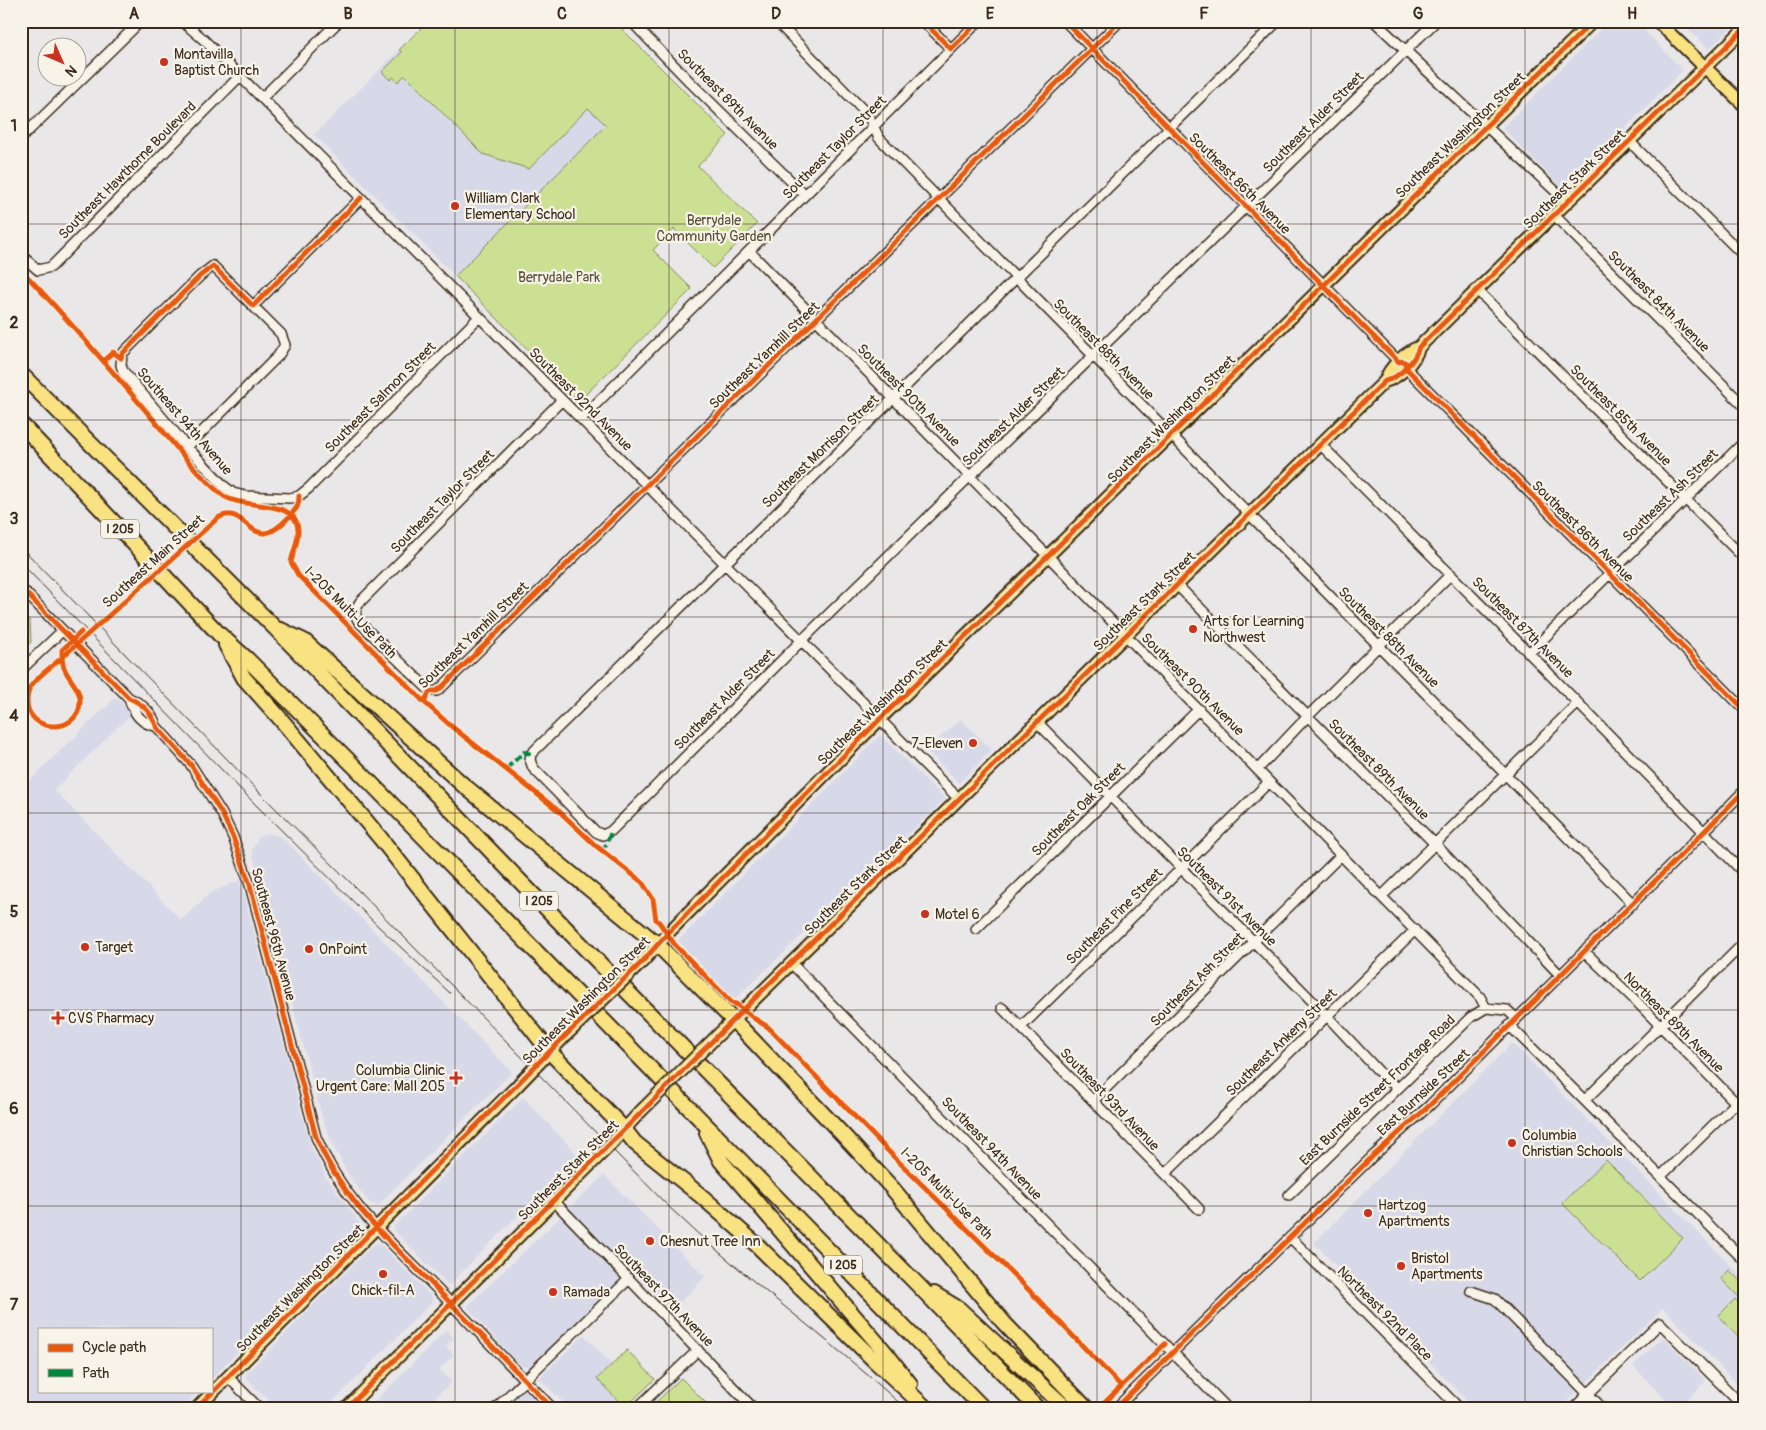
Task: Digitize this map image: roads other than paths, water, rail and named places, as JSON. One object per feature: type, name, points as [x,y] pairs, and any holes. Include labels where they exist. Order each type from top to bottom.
[{"type":"highway","name":"I 205","points":[[21,374],[274,627],[607,971],[1038,1409]]},
{"type":"highway","name":"I 205","points":[[21,424],[219,634],[248,660],[361,773],[984,1409]]},
{"type":"highway","points":[[274,627],[304,641],[462,784],[658,944],[733,1020],[892,1188],[1004,1322],[1087,1409]]},
{"type":"highway","points":[[219,634],[244,678],[375,832],[550,1052],[624,1129],[635,1143],[700,1195],[757,1245],[875,1361],[927,1409]]},
{"type":"highway","points":[[701,1122],[721,1161],[885,1352],[927,1409]]},
{"type":"highway","points":[[917,1284],[959,1310],[1067,1409]]},
{"type":"main road","name":"Southeast Washington Street","points":[[196,1409],[566,1035],[642,962],[880,718],[1048,556],[1593,21]]},
{"type":"main road","points":[[1657,21],[1745,106]]},
{"type":"main road","name":"Southeast Stark Street","points":[[346,1409],[733,1020],[1385,381],[1387,374],[1402,365],[1411,350],[1420,347],[1745,28]]},
{"type":"street","points":[[21,138],[142,21]]},
{"type":"street","name":"Southeast 92nd Avenue","points":[[182,21],[203,39],[960,799]]},
{"type":"street","points":[[262,98],[339,21]]},
{"type":"street","name":"Southeast 89th Avenue","points":[[631,21],[683,75],[806,195]]},
{"type":"street","name":"Southeast 88th Avenue","points":[[776,21],[868,115],[879,138],[1093,358],[1633,904]]},
{"type":"street","points":[[923,21],[951,49]]},
{"type":"street","name":"Southeast Taylor Street","points":[[581,419],[979,21]]},
{"type":"street","name":"Southeast 86th Avenue","points":[[1064,21],[1745,710]]},
{"type":"street","name":"Southeast Yamhill Street","points":[[430,692],[443,686],[1120,21]]},
{"type":"street","name":"Southeast Morrison Street","points":[[611,831],[604,835],[596,832],[533,768],[530,760],[531,754],[1278,21]]},
{"type":"street","points":[[1374,21],[1567,202]]},
{"type":"street","name":"Southeast Alder Street","points":[[611,831],[792,650],[1436,21]]},
{"type":"street","name":"Southeast Hawthorne Boulevard","points":[[21,256],[38,270],[51,267],[240,76]]},
{"type":"street","points":[[1629,141],[1745,256]]},
{"type":"street","points":[[187,447],[278,356],[285,345],[281,334],[254,306],[361,198]]},
{"type":"street","name":"Southeast 84th Avenue","points":[[1554,215],[1745,407]]},
{"type":"street","name":"Southeast 90th Avenue","points":[[749,251],[1480,996],[1486,1008]]},
{"type":"street","name":"Southeast 94th Avenue","points":[[254,306],[213,266],[200,276],[122,354],[121,365],[123,371],[187,447],[224,486],[233,492],[245,496],[290,498],[299,496]]},
{"type":"street","name":"Southeast 85th Avenue","points":[[1477,290],[1745,559]]},
{"type":"street","name":"Southeast Salmon Street","points":[[299,496],[480,317]]},
{"type":"street","name":"Southeast Taylor Street","points":[[430,692],[359,622],[355,614],[356,608],[562,400]]},
{"type":"street","name":"Southeast Ash Street","points":[[1529,653],[1745,441]]},
{"type":"street","name":"Southeast 87th Avenue","points":[[1320,444],[1451,574],[1745,874]]},
{"type":"street","points":[[1258,769],[1307,717],[1451,574]]},
{"type":"street","name":"Southeast 89th Avenue","points":[[1177,585],[1435,844],[1560,974]]},
{"type":"street","name":"Southeast 96th Avenue","points":[[21,588],[129,698],[132,710],[147,724],[156,726],[191,765],[222,814],[250,885],[316,1136],[325,1158],[338,1181],[354,1203],[376,1227],[553,1409]]},
{"type":"street","points":[[21,670],[62,631]]},
{"type":"street","points":[[1382,896],[1578,703]]},
{"type":"street","name":"Southeast Oak Street","points":[[976,930],[1199,709]]},
{"type":"street","name":"Southeast 91st Avenue","points":[[1037,722],[1327,1016],[1383,1076],[1398,1088]]},
{"type":"street","name":"Southeast Pine Street","points":[[1021,1027],[1269,782]]},
{"type":"street","name":"East Burnside Street","points":[[1115,1409],[1373,1156],[1425,1110],[1745,790]]},
{"type":"street","name":"Southeast Ash Street","points":[[1093,1101],[1341,856]]},
{"type":"street","name":"Southeast Ankeny Street","points":[[1165,1174],[1415,930]]},
{"type":"street","points":[[1585,1100],[1745,942]]},
{"type":"street","name":"Northeast 89th Avenue","points":[[1584,951],[1745,1112]]},
{"type":"street","name":"Southeast 94th Avenue","points":[[791,963],[1228,1409]]},
{"type":"street","name":"Southeast 93rd Avenue","points":[[1002,1008],[1199,1209]]},
{"type":"street","points":[[1486,1008],[1507,1010],[1516,1018]]},
{"type":"street","name":"East Burnside Street Frontage Road","points":[[1289,1195],[1471,1016],[1486,1008]]},
{"type":"street","points":[[1509,1025],[1745,1261]]},
{"type":"street","points":[[1661,1176],[1745,1094]]},
{"type":"street","name":"Southeast 97th Avenue","points":[[554,1201],[754,1409]]},
{"type":"street","name":"Northeast 92nd Place","points":[[1290,1237],[1460,1409]]},
{"type":"street","points":[[1737,1253],[1745,1246]]},
{"type":"street","points":[[495,1409],[629,1279]]},
{"type":"street","points":[[1472,1291],[1494,1300],[1603,1409]]},
{"type":"street","points":[[1573,1409],[1660,1323],[1745,1408]]},
{"type":"street","points":[[636,1409],[698,1350]]},
{"type":"street","points":[[228,1377],[260,1409]]},
{"type":"tram line","points":[[21,547],[262,795],[668,1206],[726,1258],[847,1357],[906,1409]]},
{"type":"tram line","points":[[21,563],[254,803],[379,927],[450,993]]},
{"type":"place","name":"Montavilla Baptist Church","points":[[164,62]]},
{"type":"place","name":"William Clark Elementary School","points":[[455,206]]},
{"type":"place","name":"Arts for Learning Northwest","points":[[1193,629]]},
{"type":"place","name":"7-Eleven","points":[[973,743]]},
{"type":"place","name":"Motel 6","points":[[925,914]]},
{"type":"place","name":"Target","points":[[85,947]]},
{"type":"place","name":"OnPoint","points":[[309,949]]},
{"type":"place","name":"CVS Pharmacy","points":[[58,1018]]},
{"type":"place","name":"Columbia Clinic Urgent Care: Mall 205","points":[[456,1078]]},
{"type":"place","name":"Columbia Christian Schools","points":[[1512,1143]]},
{"type":"place","name":"Hartzog Apartments","points":[[1368,1213]]},
{"type":"place","name":"Chesnut Tree Inn","points":[[650,1241]]},
{"type":"place","name":"Bristol Apartments","points":[[1401,1266]]},
{"type":"place","name":"Chick-fil-A","points":[[383,1274]]},
{"type":"place","name":"Ramada","points":[[553,1292]]},
{"type":"park label","name":"Berrydale Community Garden","points":[[714,228]]},
{"type":"park label","name":"Berrydale Park","points":[[559,277]]}]
